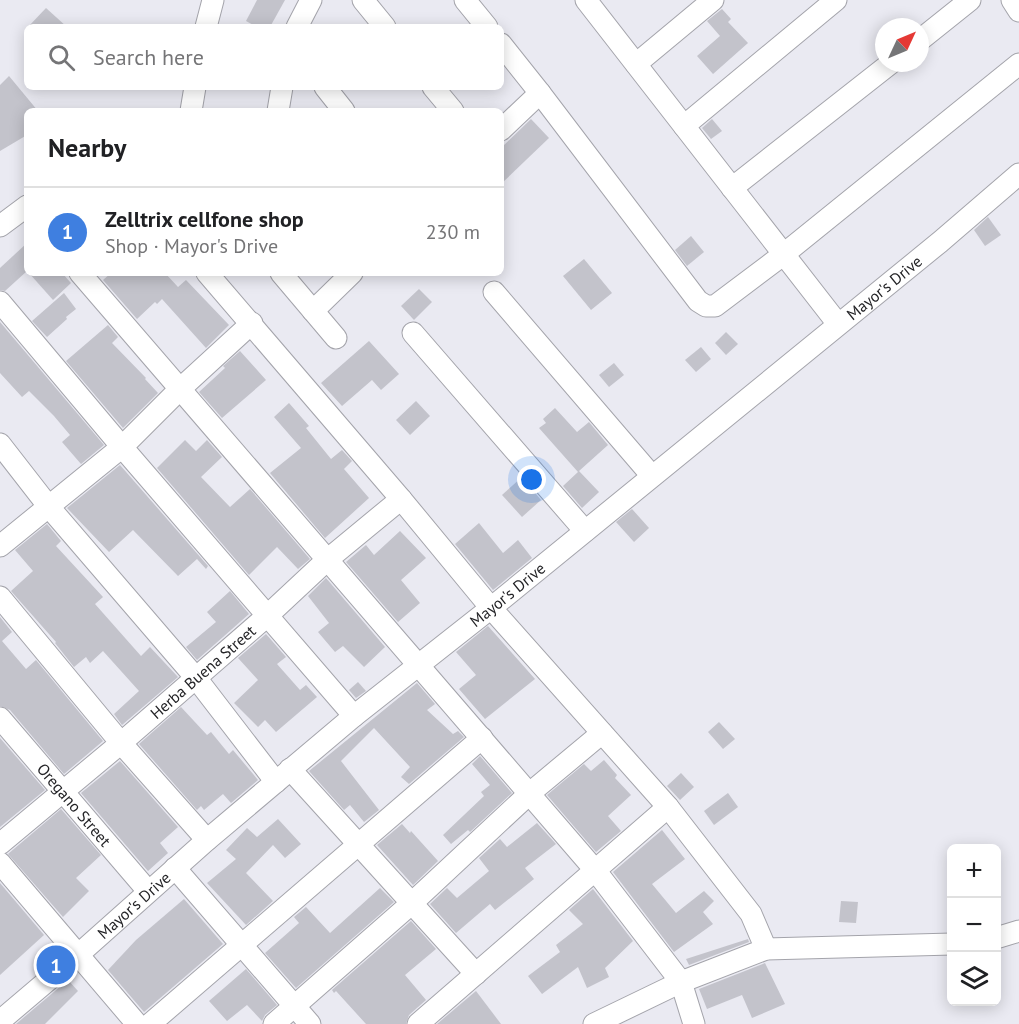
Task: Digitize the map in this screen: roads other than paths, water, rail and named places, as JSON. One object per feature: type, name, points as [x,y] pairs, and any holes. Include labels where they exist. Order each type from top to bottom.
[{"type":"street","points":[[207,24],[213,0]]},
{"type":"street","points":[[299,24],[311,0]]},
{"type":"street","points":[[363,0],[383,24]]},
{"type":"street","points":[[465,0],[485,24]]},
{"type":"street","points":[[586,0],[838,324]]},
{"type":"street","points":[[636,64],[713,0]]},
{"type":"street","points":[[684,126],[836,0]]},
{"type":"street","points":[[929,33],[970,0]]},
{"type":"street","points":[[1012,0],[1019,11]]},
{"type":"street","points":[[504,48],[698,301],[706,306],[715,306],[784,254],[1019,64]]},
{"type":"street","points":[[732,188],[880,72]]},
{"type":"street","points":[[192,108],[194,90]]},
{"type":"street","points":[[278,108],[282,90]]},
{"type":"street","points":[[326,90],[342,108]]},
{"type":"street","points":[[436,90],[451,108]]},
{"type":"street","points":[[504,127],[540,93]]},
{"type":"street","name":"Mayor's Drive","points":[[2,1015],[79,954],[148,891],[354,716],[491,608],[940,242],[1019,174]]},
{"type":"street","points":[[0,226],[24,209]]},
{"type":"street","points":[[83,276],[595,870],[681,982],[694,1024]]},
{"type":"street","points":[[210,276],[252,323],[491,608],[668,807],[751,914],[766,949]]},
{"type":"street","points":[[284,276],[336,338]]},
{"type":"street","points":[[314,310],[349,276]]},
{"type":"street","points":[[494,292],[652,476]]},
{"type":"street","points":[[0,302],[354,716]]},
{"type":"street","points":[[0,546],[122,447],[180,389],[252,323]]},
{"type":"street","points":[[413,333],[585,531]]},
{"type":"street","points":[[0,444],[49,507],[283,776],[357,843],[476,974]]},
{"type":"street","name":"Herba Buena Street","points":[[0,844],[121,743],[267,616],[327,560],[401,499]]},
{"type":"street","points":[[0,597],[121,743],[207,840]]},
{"type":"street","name":"Oregano Street","points":[[0,718],[148,891]]},
{"type":"street","points":[[274,1024],[412,903],[530,792],[602,733]]},
{"type":"street","points":[[150,1024],[242,946],[357,843],[482,738]]},
{"type":"street","points":[[418,1024],[668,807]]},
{"type":"street","points":[[0,863],[137,1024]]},
{"type":"street","points":[[175,868],[310,1024]]},
{"type":"street","points":[[1001,936],[1019,931]]},
{"type":"street","points":[[594,1024],[681,982],[766,949],[947,944]]},
{"type":"place","name":"Zelltrix cellfone shop","points":[[56,965]]}]
